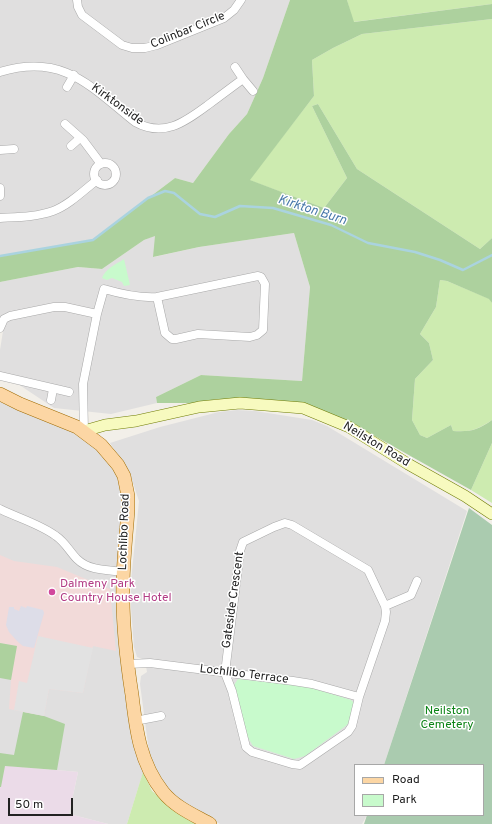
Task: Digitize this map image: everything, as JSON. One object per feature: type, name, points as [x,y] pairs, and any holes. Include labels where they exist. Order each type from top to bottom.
[{"type":"main road","name":"Lochlibo Road","points":[[0,394],[84,431],[101,445],[118,465],[124,476],[128,496],[128,510],[123,597],[128,664],[135,721],[141,750],[157,784],[169,798],[176,804],[210,824]]},
{"type":"street","name":"Colinbar Circle","points":[[77,0],[78,7],[82,15],[122,45],[132,48],[145,48],[224,18],[234,10],[241,0]]},
{"type":"street","name":"Kirktonside","points":[[0,72],[30,66],[52,68],[74,75],[88,84],[135,122],[154,128],[176,127],[188,121],[243,79]]},
{"type":"street","points":[[235,67],[253,91]]},
{"type":"street","points":[[67,87],[74,75]]},
{"type":"street","points":[[64,124],[80,138],[101,164]]},
{"type":"street","points":[[71,146],[80,138]]},
{"type":"street","points":[[0,150],[14,150]]},
{"type":"street","points":[[108,163],[116,170],[115,178],[110,183],[103,184],[97,180],[95,171],[101,164],[108,163]]},
{"type":"street","points":[[0,218],[40,215],[54,210],[68,203],[97,180]]},
{"type":"street","points":[[0,188],[0,196]]},
{"type":"street","points":[[84,431],[83,384],[97,314],[104,289],[133,296],[157,297],[258,276],[261,277],[265,284],[263,330],[257,335],[250,337],[198,334],[172,339],[165,333],[157,297]]},
{"type":"street","points":[[0,328],[4,320],[10,316],[54,307],[65,307],[97,314]]},
{"type":"street","points":[[0,376],[69,392]]},
{"type":"street","points":[[51,400],[53,388]]},
{"type":"street","name":"Neilston Road","points":[[84,431],[105,425],[136,421],[206,406],[240,403],[303,408],[349,427],[408,464],[465,496],[492,514]]},
{"type":"street","points":[[0,509],[48,531],[57,537],[77,559],[86,566],[97,569],[124,572]]},
{"type":"street","name":"Gateside Crescent","points":[[285,523],[292,525],[368,570],[385,606],[385,621],[359,697],[352,726],[348,732],[308,761],[300,765],[292,764],[252,752],[246,747],[232,691],[225,673],[240,551],[243,542],[274,526],[285,523]]},
{"type":"street","points":[[385,606],[411,595],[417,581]]},
{"type":"street","name":"Lochlibo Terrace","points":[[128,664],[150,663],[312,684],[359,697]]},
{"type":"street","points":[[135,721],[160,716]]},
{"type":"shaded area","points":[[0,0],[290,0],[263,78],[247,114],[229,134],[193,183],[175,178],[93,240],[0,256]]},
{"type":"shaded area","points":[[294,233],[310,287],[302,381],[201,375],[156,397],[157,403],[111,414],[54,408],[0,372],[0,350],[3,331],[0,329],[0,282],[78,267],[102,269],[144,240],[156,235],[154,257],[199,247]]},
{"type":"shaded area","points":[[0,394],[101,445],[127,488],[125,636],[146,763],[127,824],[108,824],[69,814],[78,772],[0,765]]},
{"type":"shaded area","points":[[237,410],[255,411],[312,420],[327,426],[467,511],[384,764],[354,764],[354,816],[366,816],[362,824],[220,824],[191,807],[169,791],[150,759],[140,684],[141,676],[147,672],[145,660],[137,657],[134,647],[131,608],[131,581],[139,501],[130,474],[110,443],[160,427],[219,412]]},
{"type":"shaded area","points":[[0,555],[14,561],[57,567],[110,589],[116,651],[93,646],[83,693],[49,689],[44,716],[9,709],[11,680],[16,646],[0,643]]},
{"type":"shaded area","points":[[21,606],[43,610],[44,613],[34,648],[23,646],[18,642],[9,632],[6,625],[9,607],[14,607],[14,609],[19,611]]},
{"type":"shaded area","points":[[38,636],[93,648],[83,693],[49,689],[44,716],[14,710],[19,681],[27,683]]},
{"type":"shaded area","points":[[0,765],[78,772],[69,814],[108,824],[0,824]]},
{"type":"green space","points":[[290,0],[347,0],[354,22],[492,4],[492,19],[362,34],[312,60],[314,96],[250,180],[324,208],[347,178],[312,106],[318,104],[357,169],[480,249],[492,238],[492,303],[489,299],[447,281],[440,280],[436,307],[420,334],[429,343],[433,360],[415,379],[412,420],[420,435],[427,438],[451,425],[453,431],[470,431],[483,426],[492,420],[492,443],[471,490],[357,426],[308,404],[218,399],[195,403],[157,403],[156,397],[201,375],[302,381],[310,287],[294,233],[199,247],[153,257],[155,236],[144,240],[102,269],[78,267],[0,282],[0,256],[93,240],[175,178],[193,183],[229,134],[247,114],[263,78]]},
{"type":"green space","points":[[347,0],[492,0],[492,4],[353,22]]},
{"type":"green space","points":[[492,19],[492,238],[480,249],[357,169],[318,104],[312,106],[347,178],[324,208],[249,180],[314,96],[312,60],[362,34]]},
{"type":"green space","points":[[124,259],[130,285],[124,286],[122,282],[112,278],[107,280],[102,278],[108,269]]},
{"type":"green space","points":[[440,280],[447,281],[490,299],[492,303],[492,420],[469,431],[453,431],[451,425],[427,438],[420,435],[412,420],[415,379],[433,360],[429,343],[420,334],[436,307]]},
{"type":"green space","points":[[492,443],[492,503],[471,490]]},
{"type":"green space","name":"Neilston Cemetery","points":[[469,508],[492,525],[492,824],[364,824],[367,816],[484,816],[484,764],[384,764]]},
{"type":"green space","points":[[0,643],[17,646],[11,680],[0,678]]},
{"type":"green space","points":[[238,679],[309,687],[351,700],[355,704],[347,725],[305,756],[294,759],[253,746],[247,736],[234,685]]},
{"type":"green space","points":[[23,712],[44,716],[65,724],[57,770],[5,766],[0,787],[0,753],[14,755]]},
{"type":"green space","points":[[143,772],[152,791],[183,817],[196,824],[127,824]]},
{"type":"waterway","name":"Kirkton Burn","points":[[0,256],[93,240],[148,198],[165,191],[174,193],[200,214],[215,217],[240,206],[273,208],[331,225],[368,243],[415,252],[440,260],[463,270],[492,255]]},
{"type":"place","name":"Dalmeny Park Country House Hotel","points":[[52,592]]}]
